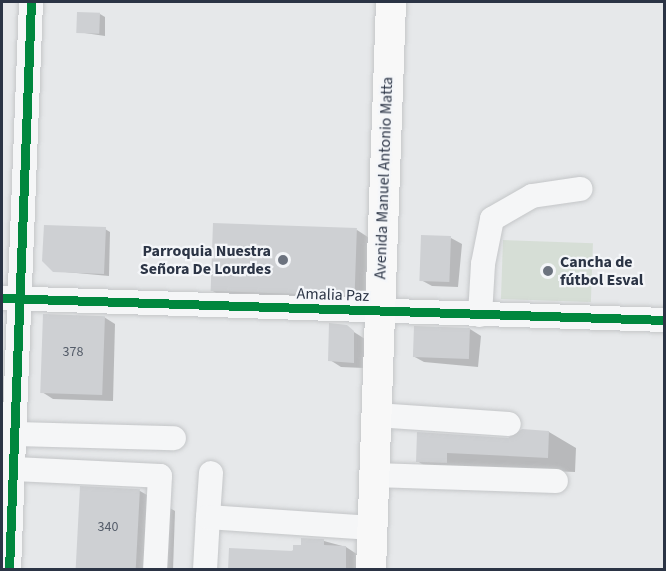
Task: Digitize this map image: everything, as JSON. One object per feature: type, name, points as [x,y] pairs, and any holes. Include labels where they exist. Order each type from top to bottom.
[{"type":"main road","name":"Avenida Manuel Antonio Matta","points":[[371,570],[391,2]]},
{"type":"street","points":[[9,570],[15,434],[12,298],[31,2]]},
{"type":"street","points":[[480,315],[485,242],[492,219],[532,196],[580,189]]},
{"type":"street","name":"Amalia Paz","points":[[12,298],[664,320]]},
{"type":"street","points":[[376,415],[509,424]]},
{"type":"street","points":[[15,434],[174,438]]},
{"type":"street","points":[[14,469],[160,476],[155,570]]},
{"type":"street","points":[[205,570],[211,473]]},
{"type":"street","points":[[374,475],[556,481]]},
{"type":"street","points":[[208,517],[372,528]]},
{"type":"shaded area","name":"Cancha de fútbol Esval","points":[[503,240],[593,243],[591,302],[501,299]]},
{"type":"building","points":[[77,12],[100,13],[99,34],[76,33]]},
{"type":"building","name":"Parroquia Nuestra Señora De Lourdes","points":[[213,223],[357,228],[355,296],[211,291]]},
{"type":"building","points":[[44,225],[106,227],[104,274],[53,272],[42,261]]},
{"type":"building","points":[[421,235],[451,236],[449,282],[419,281]]},
{"type":"building","points":[[43,314],[105,316],[102,395],[40,393]]},
{"type":"building","points":[[329,323],[347,325],[354,331],[354,363],[328,361]]},
{"type":"building","points":[[414,326],[470,328],[469,359],[413,357]]},
{"type":"building","points":[[522,429],[549,431],[548,458],[447,453],[447,463],[416,462],[417,432],[508,438]]},
{"type":"building","points":[[80,486],[140,489],[136,570],[76,570]]},
{"type":"building","points":[[301,538],[324,539],[324,545],[346,546],[346,570],[228,570],[229,548],[293,551],[293,545],[301,545]]},
{"type":"cycle path","points":[[9,570],[31,2]]},
{"type":"cycle path","points":[[2,298],[664,320]]},
{"type":"place","name":"Parroquia Nuestra Señora De Lourdes","points":[[283,260]]},
{"type":"place","name":"Cancha de fútbol Esval","points":[[548,271]]}]
